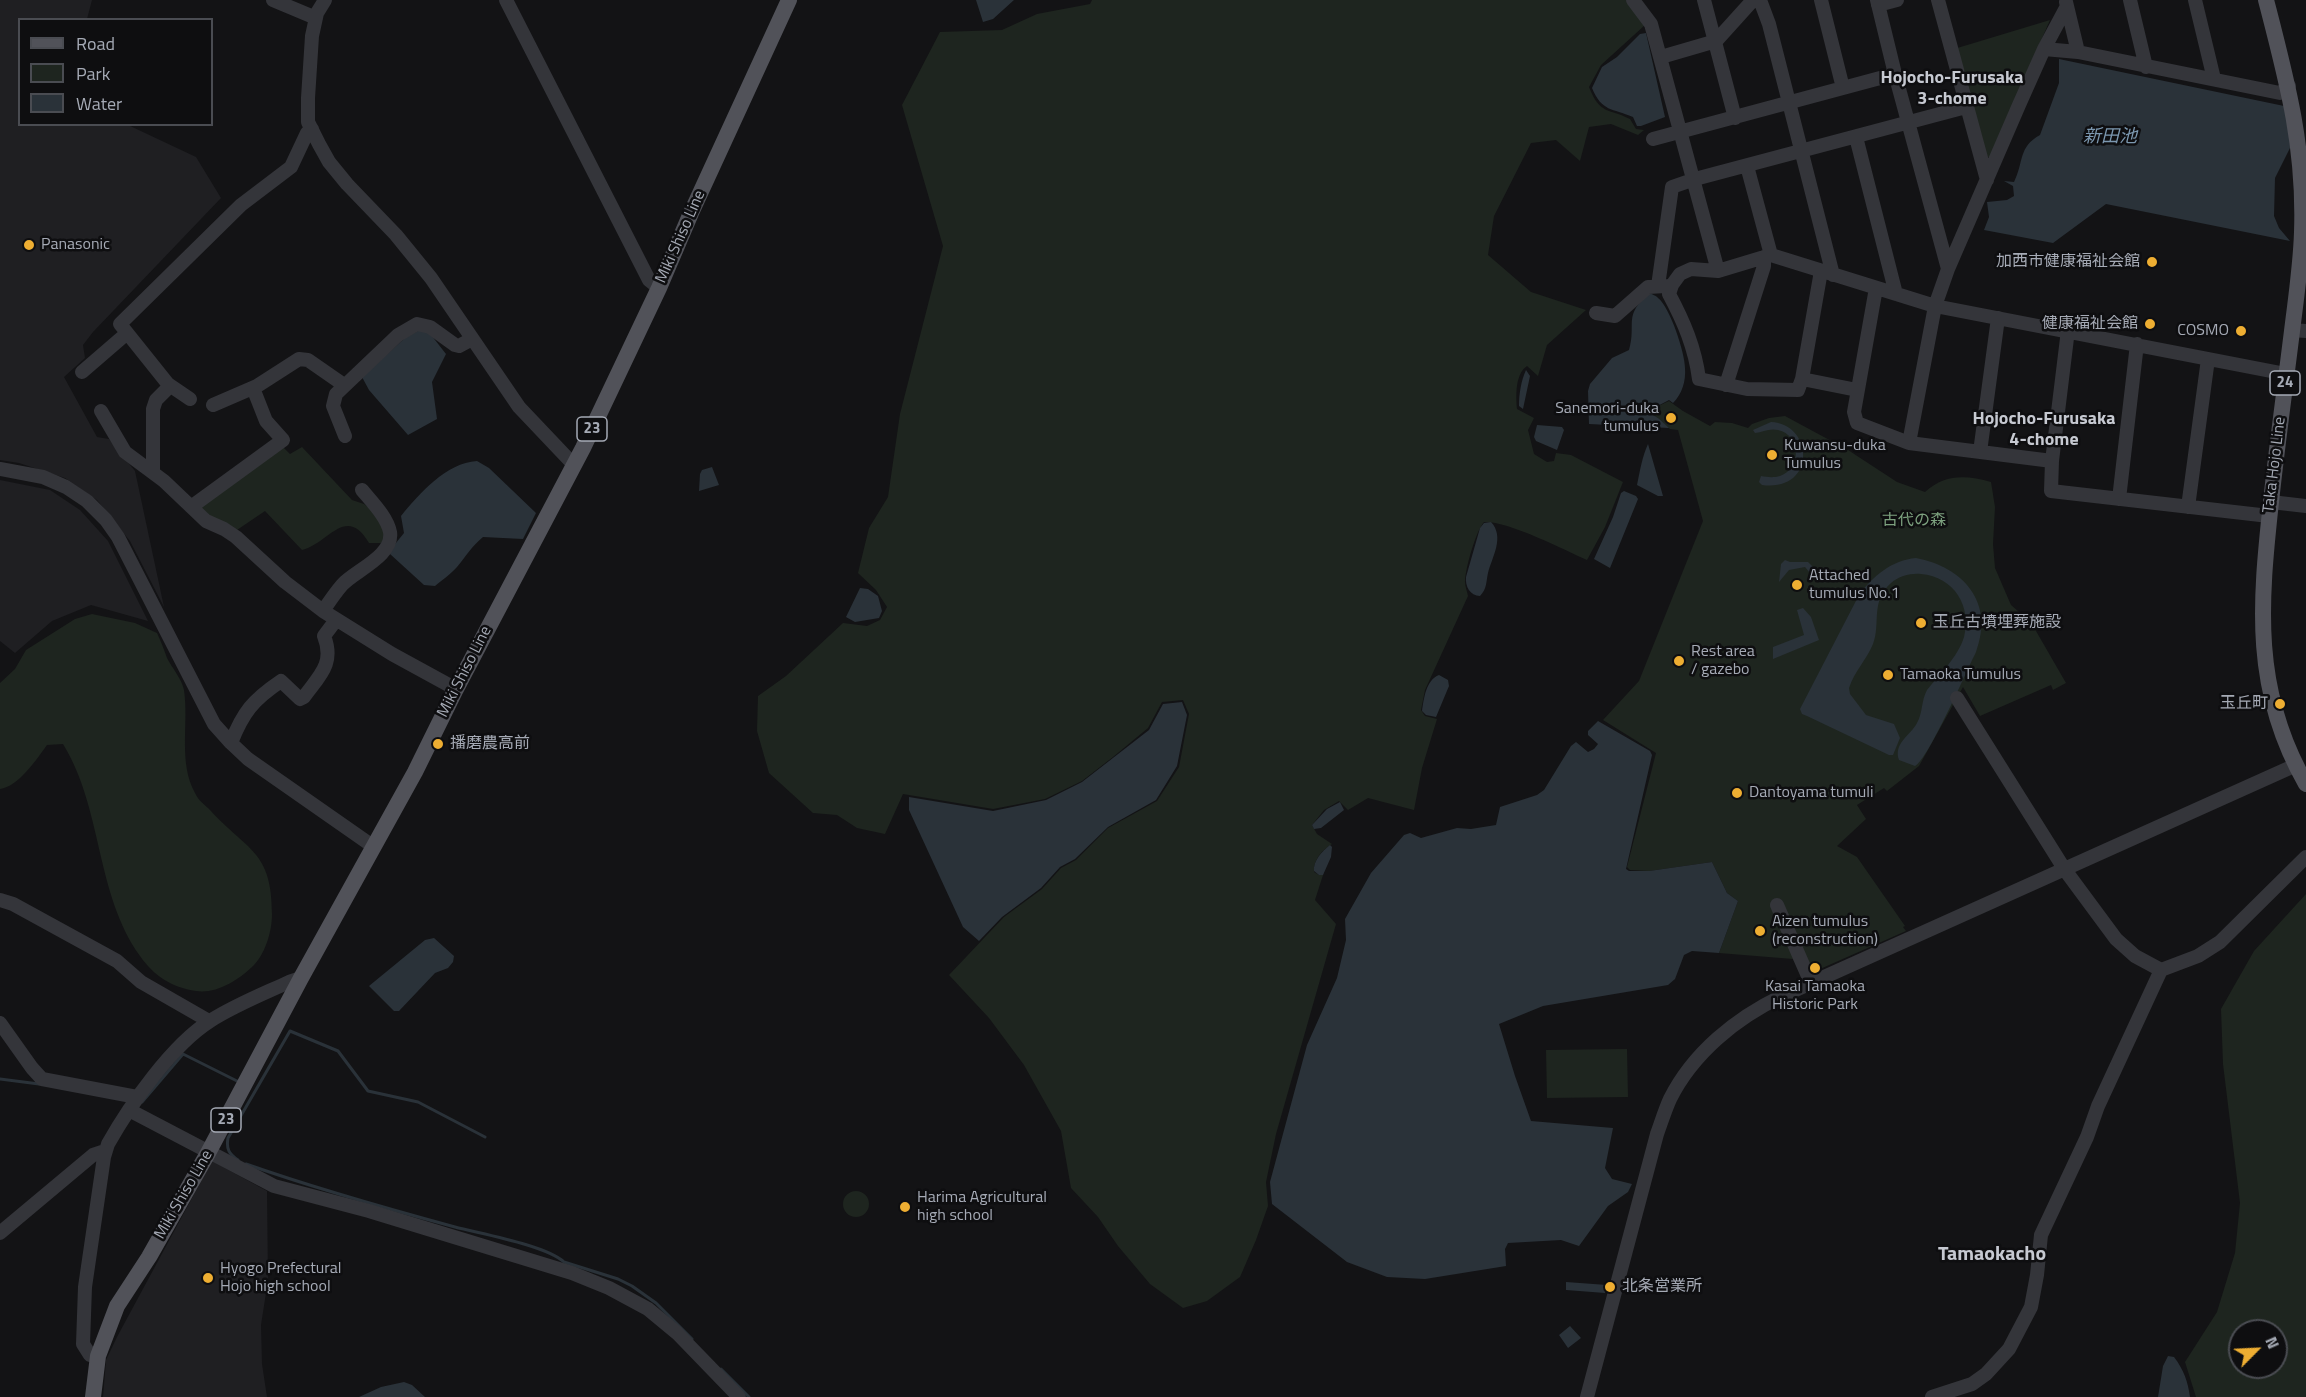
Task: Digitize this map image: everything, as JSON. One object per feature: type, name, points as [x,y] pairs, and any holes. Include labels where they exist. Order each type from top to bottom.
[{"type":"main road","name":"Miki Shiso Line","points":[[93,1397],[98,1356],[117,1306],[208,1153],[301,978],[415,772],[574,465],[659,288],[789,0]]},
{"type":"main road","name":"Taka Hojo Line","points":[[2266,0],[2303,150],[2303,191],[2299,330],[2286,374],[2270,509],[2261,623],[2264,653],[2277,717],[2295,765],[2306,783]]},
{"type":"street","points":[[273,0],[316,18]]},
{"type":"street","points":[[325,0],[316,18],[310,51],[308,122],[329,162],[396,235],[431,278],[519,407],[574,465]]},
{"type":"street","points":[[506,0],[649,280],[659,288]]},
{"type":"street","points":[[1704,0],[1735,118]]},
{"type":"street","points":[[1661,57],[1716,42],[1753,0]]},
{"type":"street","points":[[1760,0],[1769,24],[1802,151],[1827,273],[1798,390],[1747,388],[1699,379],[1696,356],[1681,316],[1665,286],[1672,187],[1695,179],[1747,166],[1802,151],[1856,137],[1966,107]]},
{"type":"street","points":[[1821,0],[1843,88]]},
{"type":"street","points":[[1897,0],[1878,2],[1895,74],[1948,269]]},
{"type":"street","points":[[1938,0],[1987,180]]},
{"type":"street","points":[[2130,0],[2146,67]]},
{"type":"street","points":[[2195,0],[2214,79]]},
{"type":"street","points":[[1638,2],[1652,24],[1718,271]]},
{"type":"street","points":[[2066,3],[2078,52]]},
{"type":"street","points":[[1909,443],[1935,306],[1948,269],[2066,3]]},
{"type":"street","points":[[2044,49],[2078,52],[2280,93],[2289,86]]},
{"type":"street","points":[[1653,139],[1895,74]]},
{"type":"street","points":[[190,399],[170,386],[120,324],[241,205],[291,167],[307,133],[312,129]]},
{"type":"street","points":[[1856,137],[1896,294]]},
{"type":"street","points":[[1726,385],[1768,256],[1747,166]]},
{"type":"street","points":[[1596,312],[1615,316],[1648,287],[1665,286],[1680,274],[1691,269],[1718,271],[1768,256],[1935,306],[2286,374]]},
{"type":"street","points":[[1876,288],[1857,390],[1854,412],[1857,423],[1909,443],[2052,461]]},
{"type":"street","points":[[1980,452],[1998,318]]},
{"type":"street","points":[[345,436],[333,402],[336,394],[398,335],[417,324],[430,327],[455,345],[472,339]]},
{"type":"street","points":[[2068,330],[2052,461],[2051,491],[2188,507],[2270,509],[2306,506]]},
{"type":"street","points":[[82,372],[126,334]]},
{"type":"street","points":[[2119,499],[2137,344]]},
{"type":"street","points":[[2188,507],[2208,358]]},
{"type":"street","points":[[213,405],[253,388],[288,365],[304,359],[345,385]]},
{"type":"street","points":[[1802,379],[1857,390]]},
{"type":"street","points":[[151,471],[153,469],[154,404],[170,386]]},
{"type":"street","points":[[191,507],[283,440],[266,422],[253,388]]},
{"type":"street","points":[[101,411],[125,452],[151,471],[206,521],[236,537],[285,582],[336,620],[456,689]]},
{"type":"street","points":[[0,469],[43,477],[66,487],[87,501],[106,520],[118,537],[214,724],[231,743],[301,797],[374,847]]},
{"type":"street","points":[[323,611],[344,583],[363,571],[389,543],[389,530],[386,524],[362,490]]},
{"type":"street","points":[[231,743],[247,710],[259,696],[281,681],[300,699],[304,697],[326,668],[327,645],[324,636],[336,620]]},
{"type":"street","points":[[1957,698],[2065,870],[2116,939],[2135,956],[2161,970]]},
{"type":"street","points":[[1587,1397],[1649,1160],[1670,1100],[1692,1065],[1716,1040],[1740,1020],[1765,1004],[2295,765]]},
{"type":"street","points":[[1932,1397],[1972,1384],[1986,1374],[2009,1349],[2031,1307],[2041,1235],[2161,970],[2198,956],[2220,942],[2306,857]]},
{"type":"street","points":[[0,900],[13,904],[117,961],[141,982],[209,1021]]},
{"type":"street","points":[[1777,905],[1811,983]]},
{"type":"street","points":[[98,1356],[90,1355],[83,1344],[83,1313],[105,1151],[137,1097],[178,1049],[209,1021],[301,978]]},
{"type":"street","points":[[0,1023],[42,1079],[137,1097]]},
{"type":"street","points":[[129,1110],[274,1186],[369,1211],[572,1273],[609,1287],[648,1309],[677,1333],[739,1397]]},
{"type":"street","points":[[0,1233],[93,1155],[105,1151]]},
{"type":"shaded area","points":[[0,0],[92,0],[87,18],[18,18],[18,126],[130,126],[196,157],[221,198],[93,332],[83,345],[85,358],[64,377],[97,437],[109,439],[135,471],[164,607],[130,541],[97,500],[65,478],[19,463],[0,460]]},
{"type":"shaded area","points":[[0,480],[50,490],[80,510],[108,541],[148,621],[91,605],[52,621],[15,653],[0,641]]},
{"type":"shaded area","name":"Hyogo Prefectural Hojo high school","points":[[212,1161],[267,1191],[268,1280],[261,1325],[262,1364],[267,1397],[103,1397],[106,1360]]},
{"type":"green space","points":[[1092,0],[1629,0],[1645,25],[1601,65],[1589,87],[1601,107],[1630,119],[1636,129],[1644,130],[1638,135],[1611,124],[1589,127],[1580,161],[1556,140],[1531,143],[1494,216],[1488,255],[1531,292],[1586,310],[1547,345],[1538,376],[1527,366],[1520,374],[1517,386],[1517,409],[1534,418],[1528,430],[1534,454],[1547,462],[1554,461],[1556,453],[1571,455],[1623,482],[1605,527],[1587,560],[1520,531],[1484,522],[1474,542],[1467,568],[1465,582],[1468,596],[1425,690],[1421,710],[1425,716],[1437,719],[1422,768],[1414,810],[1368,798],[1348,810],[1339,801],[1324,810],[1312,825],[1317,834],[1332,844],[1322,852],[1315,863],[1314,872],[1323,875],[1315,900],[1336,924],[1276,1134],[1266,1182],[1268,1206],[1240,1277],[1207,1301],[1183,1308],[1150,1284],[1118,1246],[1098,1217],[1071,1188],[1061,1131],[1024,1065],[989,1018],[949,975],[1004,917],[1042,889],[1061,868],[1076,860],[1108,828],[1157,801],[1179,767],[1189,714],[1183,700],[1162,702],[1148,728],[1082,781],[1045,799],[993,809],[903,794],[885,834],[857,828],[837,815],[813,813],[769,773],[757,731],[758,696],[786,676],[843,623],[867,626],[880,620],[887,607],[876,590],[858,573],[869,528],[888,497],[900,414],[943,246],[902,105],[940,32],[1002,30],[1037,14],[1090,4]]},
{"type":"green space","points":[[2050,20],[1990,157],[1983,158],[1954,49]]},
{"type":"green space","name":"古代の森","points":[[1669,401],[1710,426],[1715,422],[1732,423],[1748,428],[1752,424],[1769,418],[1785,416],[1848,450],[1897,482],[1925,492],[1948,479],[1964,477],[1991,482],[1995,507],[1993,544],[1995,568],[2011,605],[2026,618],[2036,631],[2066,683],[2053,690],[2051,685],[1980,716],[1963,687],[1919,766],[1887,791],[1884,788],[1857,805],[1866,819],[1837,846],[1857,857],[1905,926],[1903,927],[1906,931],[1802,977],[1793,959],[1719,953],[1738,901],[1727,893],[1712,862],[1649,871],[1630,870],[1627,867],[1656,753],[1603,720],[1639,681],[1703,521],[1678,430],[1670,429],[1651,415],[1652,409]]},
{"type":"green space","points":[[281,445],[290,454],[302,447],[352,500],[364,504],[373,511],[380,521],[386,539],[381,543],[369,543],[361,532],[353,527],[345,526],[302,550],[265,511],[234,532],[196,507]]},
{"type":"green space","points":[[92,614],[135,623],[157,633],[184,690],[185,756],[195,793],[223,824],[255,853],[268,877],[272,921],[264,950],[257,962],[246,972],[233,982],[219,988],[196,991],[179,987],[157,975],[140,956],[125,931],[115,905],[86,796],[63,744],[47,745],[20,778],[0,789],[0,683],[15,669],[26,650],[75,619]]},
{"type":"green space","points":[[2306,894],[2306,1397],[2196,1397],[2185,1362],[2217,1312],[2235,1253],[2240,1203],[2223,1064],[2221,1009],[2254,951]]},
{"type":"green space","points":[[1627,1049],[1628,1097],[1547,1098],[1546,1050]]},
{"type":"green space","points":[[856,1191],[865,1195],[869,1204],[865,1213],[856,1217],[847,1213],[843,1204],[847,1195]]},
{"type":"water","points":[[976,0],[1014,0],[993,19],[983,22]]},
{"type":"water","points":[[1646,33],[1665,117],[1637,126],[1633,117],[1604,105],[1592,88],[1602,67],[1617,57],[1640,34]]},
{"type":"water","name":"新田池","points":[[2059,59],[2284,106],[2292,144],[2275,178],[2274,216],[2279,228],[2290,241],[2106,204],[2053,243],[1984,230],[1989,217],[1987,202],[2007,200],[2014,196],[2013,186],[2004,181],[2014,182],[2025,150],[2040,135],[2059,83]]},
{"type":"water","points":[[1650,293],[1663,303],[1667,311],[1680,342],[1684,361],[1685,378],[1679,396],[1673,403],[1669,400],[1652,409],[1651,414],[1669,428],[1589,424],[1588,391],[1590,384],[1612,358],[1629,350],[1633,314],[1641,301]]},
{"type":"water","points":[[418,331],[428,331],[446,354],[432,382],[437,419],[408,435],[369,390],[362,377],[405,338]]},
{"type":"water","points":[[1526,370],[1530,376],[1523,409],[1519,406],[1519,397]]},
{"type":"water","points":[[1771,422],[1785,426],[1795,434],[1802,445],[1803,457],[1800,469],[1793,478],[1780,484],[1762,485],[1759,482],[1761,476],[1780,476],[1787,472],[1792,466],[1796,452],[1795,445],[1786,433],[1772,429],[1755,433],[1753,430]]},
{"type":"water","points":[[1537,425],[1562,427],[1564,430],[1557,450],[1536,441],[1534,437]]},
{"type":"water","points":[[1648,444],[1663,496],[1658,496],[1637,485]]},
{"type":"water","points":[[477,461],[489,468],[536,513],[523,539],[483,537],[457,567],[435,586],[424,585],[390,554],[391,549],[404,533],[401,516],[425,489],[444,473],[466,463]]},
{"type":"water","points":[[712,467],[719,485],[699,491],[702,470]]},
{"type":"water","points":[[1624,491],[1638,499],[1610,568],[1594,559],[1621,493]]},
{"type":"water","points":[[1491,522],[1497,534],[1496,547],[1485,588],[1480,596],[1476,596],[1469,590],[1466,577],[1480,528],[1484,523]]},
{"type":"water","points":[[1916,558],[1948,569],[1971,590],[1978,603],[1981,634],[1976,652],[1938,732],[1915,766],[1899,760],[1898,749],[1917,723],[1927,690],[1957,652],[1966,626],[1963,604],[1958,595],[1951,587],[1933,576],[1921,574],[1901,577],[1885,590],[1878,605],[1873,644],[1849,688],[1850,694],[1866,715],[1894,724],[1900,738],[1893,755],[1802,714],[1800,709],[1859,595],[1870,581],[1884,570],[1907,559]]},
{"type":"water","points":[[1785,560],[1808,562],[1816,570],[1819,578],[1816,580],[1805,567],[1789,570],[1779,582],[1781,564]]},
{"type":"water","points":[[860,588],[868,589],[878,596],[882,611],[879,618],[855,622],[846,617]]},
{"type":"water","points":[[1803,608],[1811,617],[1819,640],[1773,659],[1773,647],[1804,635],[1797,610]]},
{"type":"water","points":[[1439,675],[1448,680],[1449,686],[1436,717],[1426,715],[1422,711],[1428,685]]},
{"type":"water","points":[[1182,702],[1187,715],[1177,766],[1156,800],[1108,827],[1075,859],[1060,867],[1041,888],[1002,917],[979,941],[963,927],[909,810],[909,797],[993,811],[1046,800],[1082,782],[1149,730],[1163,704]]},
{"type":"water","points":[[1598,721],[1650,751],[1652,755],[1626,869],[1649,871],[1712,862],[1727,893],[1738,901],[1719,953],[1692,951],[1684,955],[1675,979],[1668,985],[1543,1006],[1499,1024],[1531,1121],[1613,1128],[1605,1168],[1612,1179],[1632,1184],[1628,1192],[1608,1206],[1579,1246],[1561,1240],[1508,1243],[1505,1249],[1506,1266],[1425,1279],[1387,1277],[1347,1262],[1272,1204],[1270,1182],[1307,1045],[1337,978],[1346,940],[1345,919],[1371,873],[1404,835],[1410,833],[1421,838],[1457,828],[1471,829],[1496,825],[1500,807],[1537,795],[1544,790],[1571,746],[1576,742],[1588,752],[1594,749],[1598,744],[1588,735],[1588,731]]},
{"type":"water","points":[[1340,802],[1344,810],[1321,828],[1314,829],[1312,825],[1327,809]]},
{"type":"water","points":[[1330,845],[1332,847],[1331,857],[1323,875],[1319,875],[1314,871],[1315,864],[1321,853]]},
{"type":"water","points":[[434,938],[454,956],[453,962],[448,968],[435,973],[399,1011],[394,1011],[369,986],[425,940]]},
{"type":"water","points":[[1566,1282],[1607,1285],[1605,1293],[1566,1290]]},
{"type":"water","points":[[1570,1326],[1581,1338],[1568,1348],[1559,1335]]},
{"type":"water","points":[[2168,1356],[2174,1357],[2180,1367],[2187,1381],[2190,1397],[2158,1397],[2163,1366]]},
{"type":"water","points":[[404,1382],[412,1385],[425,1397],[359,1397],[381,1387]]},
{"type":"waterway","points":[[238,1160],[229,1151],[228,1138],[290,1031],[338,1051],[368,1091],[418,1102],[485,1137]]},
{"type":"waterway","points":[[142,1102],[183,1054],[239,1082]]},
{"type":"waterway","points":[[0,1079],[39,1084]]},
{"type":"waterway","points":[[246,1164],[376,1205],[528,1245],[543,1250],[564,1262],[618,1279],[656,1303],[692,1339]]},
{"type":"waterway","points":[[721,1369],[749,1397]]},
{"type":"place","name":"Panasonic","points":[[29,245]]},
{"type":"place","name":"加西市健康福祉会館","points":[[2152,262]]},
{"type":"place","name":"健康福祉会館","points":[[2150,324]]},
{"type":"place","name":"COSMO","points":[[2241,331]]},
{"type":"place","name":"Sanemori-duka tumulus","points":[[1671,418]]},
{"type":"place","name":"Kuwansu-duka Tumulus","points":[[1772,455]]},
{"type":"place","name":"Attached tumulus No.1","points":[[1797,585]]},
{"type":"place","name":"玉丘古墳埋葬施設","points":[[1921,623]]},
{"type":"place","name":"Rest area / gazebo","points":[[1679,661]]},
{"type":"place","name":"Tamaoka Tumulus","points":[[1888,675]]},
{"type":"place","name":"玉丘町","points":[[2280,704]]},
{"type":"place","name":"播磨農高前","points":[[438,744]]},
{"type":"place","name":"Dantoyama tumuli","points":[[1737,793]]},
{"type":"place","name":"Aizen tumulus (reconstruction)","points":[[1760,931]]},
{"type":"place","name":"Kasai Tamaoka Historic Park","points":[[1815,968]]},
{"type":"place","name":"Harima Agricultural high school","points":[[905,1207]]},
{"type":"place","name":"Hyogo Prefectural Hojo high school","points":[[208,1278]]},
{"type":"place","name":"北条営業所","points":[[1610,1287]]},
{"type":"district","name":"Hojocho-Furusaka 3-chome","points":[[1952,89]]},
{"type":"district","name":"Hojocho-Furusaka 4-chome","points":[[2044,430]]},
{"type":"district","name":"Tamaokacho","points":[[1992,1255]]}]
